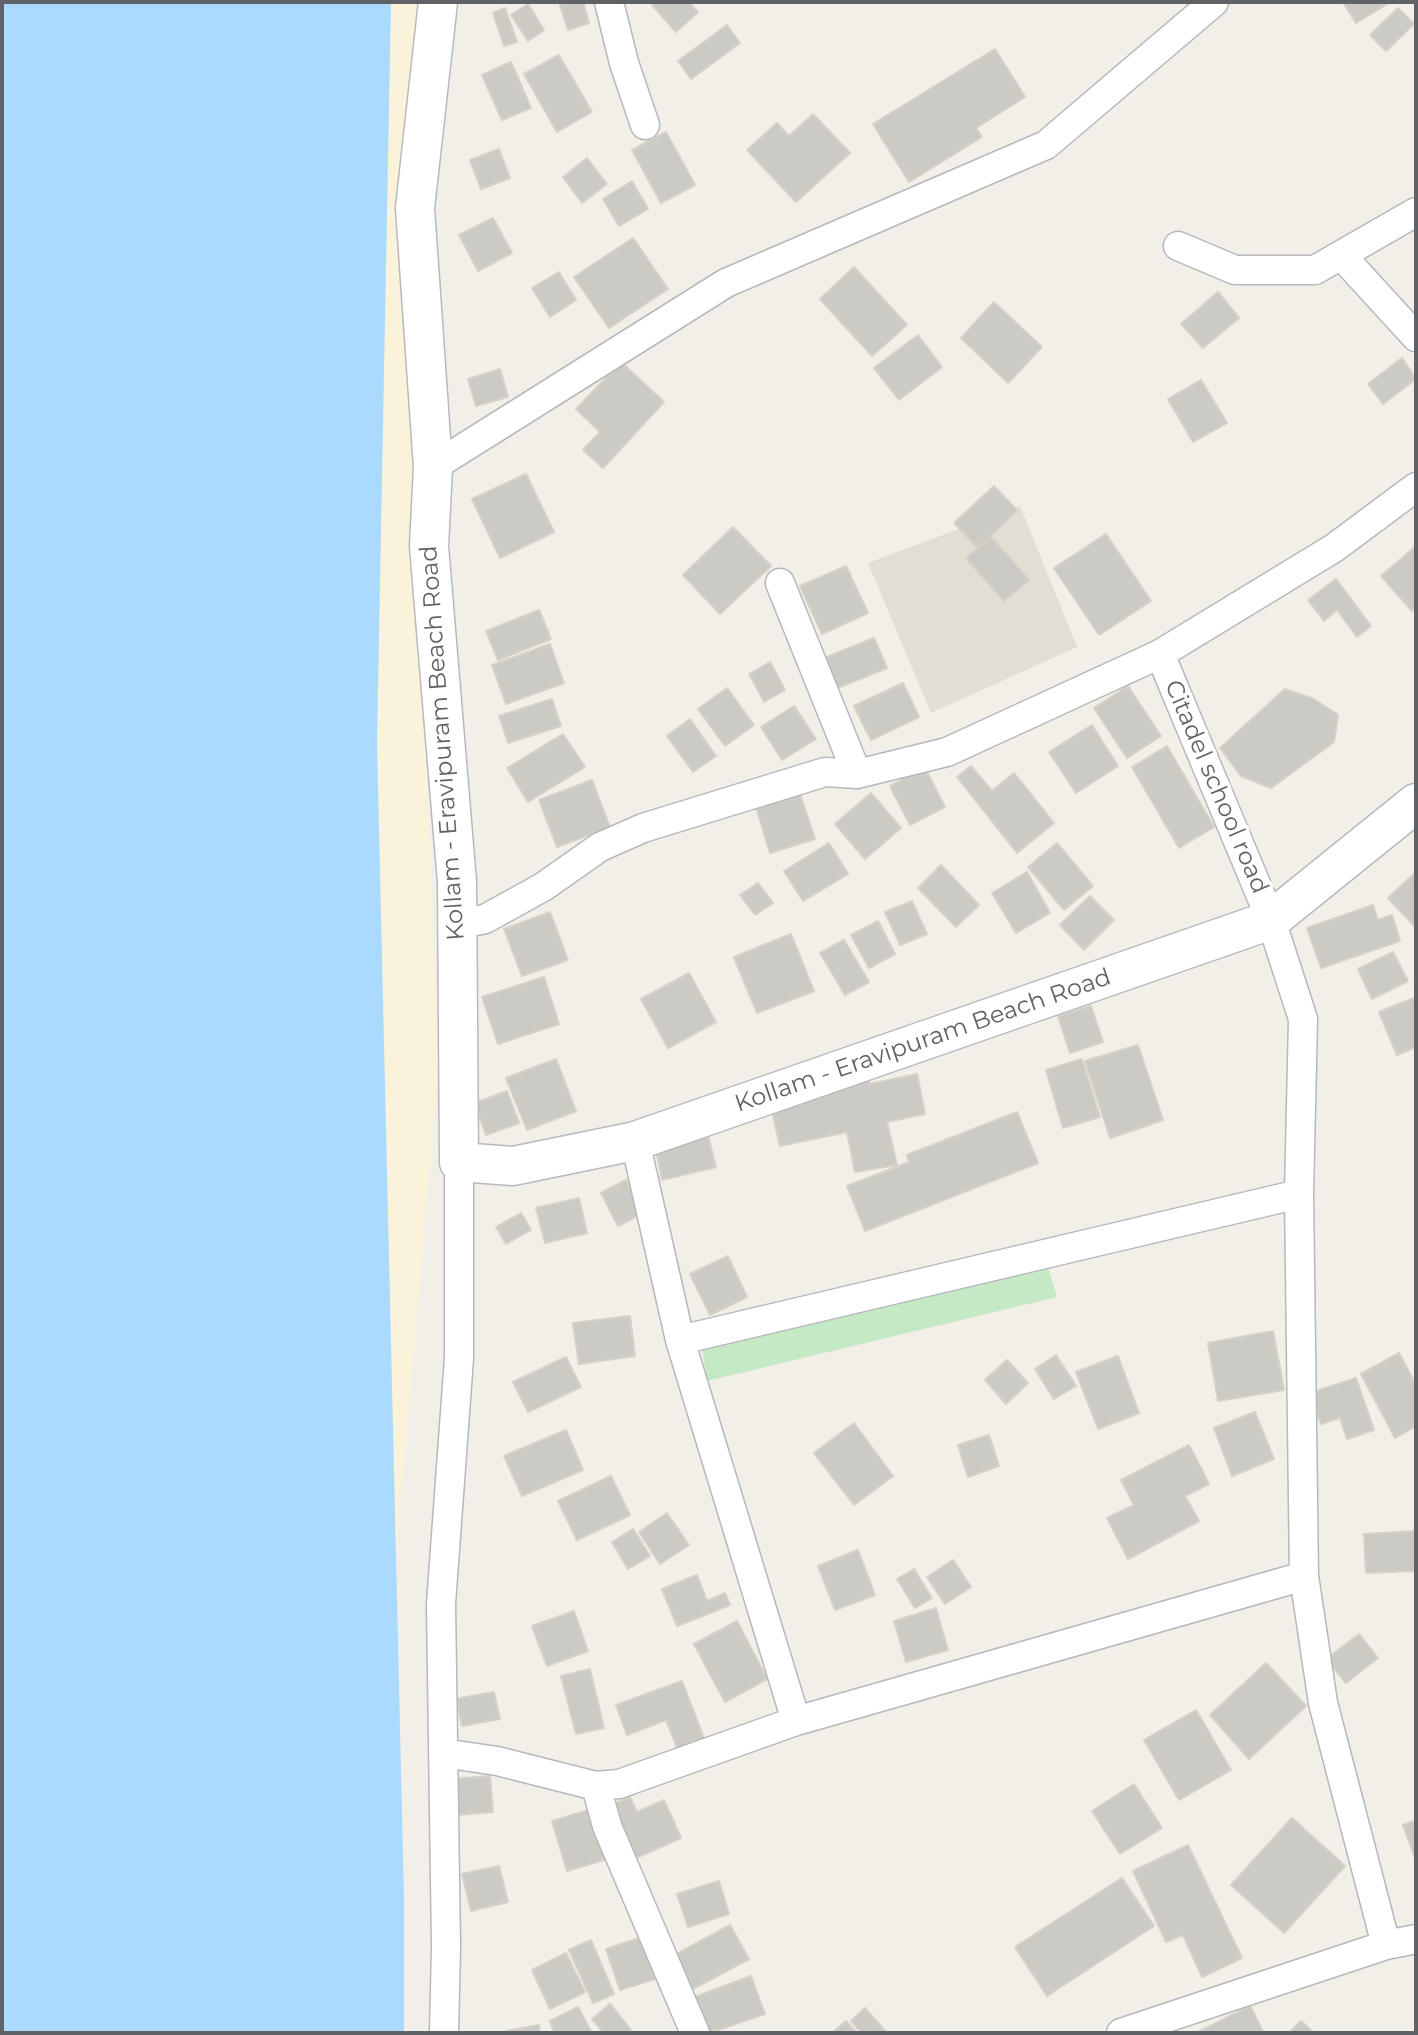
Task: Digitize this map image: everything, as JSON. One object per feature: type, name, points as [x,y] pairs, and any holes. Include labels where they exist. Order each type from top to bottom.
[{"type":"main road","name":"Kollam - Eravipuram Beach Road","points":[[438,2],[415,208],[433,467],[429,546],[457,882],[459,1162],[513,1166],[635,1141],[1271,920],[1416,803]]},
{"type":"street","points":[[609,2],[624,63],[645,125]]},
{"type":"street","points":[[433,467],[726,284],[1046,145],[1214,2]]},
{"type":"street","points":[[1178,246],[1234,270],[1315,270],[1416,212]]},
{"type":"street","points":[[1341,255],[1416,337]]},
{"type":"street","points":[[457,925],[485,919],[543,887],[600,847],[643,828],[825,772],[857,774],[947,752],[1160,654],[1334,548],[1416,487]]},
{"type":"street","points":[[780,583],[857,774]]},
{"type":"street","name":"Citadel school road","points":[[1160,654],[1271,920],[1303,1019],[1299,1194],[1304,1576],[1323,1703],[1386,1945]]},
{"type":"street","points":[[635,1141],[681,1340],[796,1721]]},
{"type":"street","points":[[444,2033],[441,1604],[459,1358],[459,1162]]},
{"type":"street","points":[[681,1340],[1299,1194]]},
{"type":"street","points":[[443,1753],[497,1761],[596,1786],[619,1784],[796,1721],[1304,1576]]},
{"type":"street","points":[[596,1786],[607,1826],[695,2033]]},
{"type":"street","points":[[1121,2033],[1386,1945],[1416,1939]]},
{"type":"shaded area","points":[[1020,506],[1077,647],[931,713],[868,563]]},
{"type":"green space","points":[[1042,1247],[1057,1297],[707,1381],[700,1331]]},
{"type":"sand","points":[[243,2],[432,2],[420,597],[438,1066],[377,1779]]},
{"type":"water","points":[[2,2],[391,2],[377,743],[404,1899],[404,2033],[2,2033]]},
{"type":"building","points":[[559,2],[583,2],[589,23],[568,30]]},
{"type":"building","points":[[655,2],[689,2],[698,12],[676,32],[652,5]]},
{"type":"building","points":[[1343,2],[1388,2],[1389,3],[1356,23]]},
{"type":"building","points":[[528,4],[544,30],[528,41],[511,15]]},
{"type":"building","points":[[505,8],[517,42],[504,46],[493,13]]},
{"type":"building","points":[[1398,8],[1414,24],[1386,51],[1370,35]]},
{"type":"building","points":[[727,25],[740,43],[691,79],[678,61]]},
{"type":"building","points":[[995,49],[1025,97],[976,128],[982,137],[909,182],[873,124]]},
{"type":"building","points":[[559,55],[592,112],[557,132],[524,74]]},
{"type":"building","points":[[511,62],[531,108],[502,120],[482,75]]},
{"type":"building","points":[[813,114],[850,153],[796,202],[747,150],[777,123],[789,136]]},
{"type":"building","points":[[666,132],[695,185],[661,203],[632,150]]},
{"type":"building","points":[[499,149],[510,178],[481,189],[470,160]]},
{"type":"building","points":[[587,158],[607,184],[582,203],[563,177]]},
{"type":"building","points":[[632,181],[648,209],[619,226],[603,199]]},
{"type":"building","points":[[493,218],[512,253],[478,271],[459,235]]},
{"type":"building","points":[[633,238],[668,289],[609,328],[574,277]]},
{"type":"building","points":[[854,267],[907,325],[872,356],[820,299]]},
{"type":"building","points":[[559,272],[576,300],[550,317],[532,288]]},
{"type":"building","points":[[1218,292],[1239,318],[1203,348],[1181,324]]},
{"type":"building","points":[[994,302],[1042,347],[1008,383],[961,338]]},
{"type":"building","points":[[918,335],[942,367],[899,400],[874,368]]},
{"type":"building","points":[[1402,358],[1416,379],[1383,404],[1368,384]]},
{"type":"building","points":[[621,362],[664,402],[603,468],[583,450],[600,432],[576,409]]},
{"type":"building","points":[[500,369],[508,397],[476,406],[468,379]]},
{"type":"building","points":[[1201,380],[1227,423],[1193,442],[1168,399]]},
{"type":"building","points":[[526,474],[554,532],[500,558],[472,499]]},
{"type":"building","points":[[994,486],[1017,510],[978,548],[954,523]]},
{"type":"building","points":[[733,527],[771,566],[720,614],[683,575]]},
{"type":"building","points":[[1106,534],[1151,601],[1099,635],[1054,568]]},
{"type":"building","points":[[991,537],[1029,580],[1004,601],[966,558]]},
{"type":"building","points":[[1416,546],[1416,607],[1412,611],[1381,576]]},
{"type":"building","points":[[846,566],[868,613],[822,634],[800,586]]},
{"type":"building","points":[[1336,579],[1371,626],[1357,637],[1337,610],[1324,621],[1308,600]]},
{"type":"building","points":[[539,610],[551,639],[498,660],[486,631]]},
{"type":"building","points":[[874,638],[887,668],[835,689],[822,659]]},
{"type":"building","points":[[550,644],[564,683],[506,704],[492,665]]},
{"type":"building","points":[[770,662],[785,690],[764,702],[749,674]]},
{"type":"building","points":[[903,683],[919,717],[871,740],[854,706]]},
{"type":"building","points":[[1128,686],[1161,736],[1127,758],[1094,708]]},
{"type":"building","points":[[727,688],[754,725],[725,746],[698,709]]},
{"type":"building","points":[[1285,689],[1314,699],[1338,715],[1334,742],[1271,788],[1241,776],[1220,748]]},
{"type":"building","points":[[552,699],[561,726],[508,743],[499,716]]},
{"type":"building","points":[[794,706],[816,739],[782,760],[761,727]]},
{"type":"building","points":[[690,719],[716,756],[693,772],[667,736]]},
{"type":"building","points":[[1092,725],[1118,766],[1076,793],[1049,752]]},
{"type":"building","points":[[563,734],[585,767],[528,802],[507,768]]},
{"type":"building","points":[[1167,746],[1214,827],[1179,848],[1132,767]]},
{"type":"building","points":[[971,766],[992,791],[1014,773],[1054,823],[1017,853],[957,777]]},
{"type":"building","points":[[925,768],[945,807],[910,825],[890,786]]},
{"type":"building","points":[[592,780],[610,827],[557,847],[539,800]]},
{"type":"building","points":[[799,791],[815,839],[770,853],[755,804]]},
{"type":"building","points":[[871,793],[901,828],[865,859],[835,824]]},
{"type":"building","points":[[829,843],[848,874],[803,901],[784,871]]},
{"type":"building","points":[[1057,843],[1093,886],[1064,910],[1028,867]]},
{"type":"building","points":[[941,865],[979,905],[956,927],[918,888]]},
{"type":"building","points":[[1027,872],[1050,913],[1016,933],[992,893]]},
{"type":"building","points":[[1416,872],[1416,928],[1388,898]]},
{"type":"building","points":[[758,883],[773,903],[755,915],[740,895]]},
{"type":"building","points":[[1090,896],[1114,920],[1084,950],[1060,925]]},
{"type":"building","points":[[912,901],[927,934],[900,945],[885,912]]},
{"type":"building","points":[[1373,905],[1378,920],[1392,915],[1400,941],[1321,968],[1307,928]]},
{"type":"building","points":[[550,912],[568,960],[522,976],[504,929]]},
{"type":"building","points":[[878,921],[895,954],[869,968],[851,935]]},
{"type":"building","points":[[791,934],[814,991],[757,1013],[734,957]]},
{"type":"building","points":[[844,940],[869,982],[845,995],[820,953]]},
{"type":"building","points":[[1393,952],[1408,981],[1372,999],[1358,969]]},
{"type":"building","points":[[689,973],[716,1022],[668,1048],[641,999]]},
{"type":"building","points":[[544,977],[559,1024],[498,1044],[482,997]]},
{"type":"building","points":[[1416,997],[1416,1047],[1397,1055],[1379,1012]]},
{"type":"building","points":[[1091,1006],[1103,1042],[1070,1053],[1058,1016]]},
{"type":"building","points":[[1138,1045],[1163,1120],[1110,1138],[1085,1061]]},
{"type":"building","points":[[556,1059],[576,1111],[527,1130],[506,1078]]},
{"type":"building","points":[[1082,1059],[1100,1117],[1063,1128],[1046,1070]]},
{"type":"building","points":[[866,1070],[870,1084],[917,1074],[925,1114],[887,1122],[897,1165],[855,1172],[847,1132],[780,1146],[770,1102]]},
{"type":"building","points":[[507,1091],[519,1123],[486,1135],[475,1103]]},
{"type":"building","points":[[1017,1112],[1038,1163],[865,1231],[847,1186],[909,1162],[907,1155]]},
{"type":"building","points":[[707,1132],[716,1167],[662,1180],[655,1145]]},
{"type":"building","points":[[626,1180],[643,1213],[618,1226],[601,1193]]},
{"type":"building","points":[[579,1198],[587,1233],[545,1243],[536,1208]]},
{"type":"building","points":[[521,1213],[531,1230],[506,1244],[496,1227]]},
{"type":"building","points":[[728,1256],[747,1297],[710,1315],[690,1274]]},
{"type":"building","points":[[630,1316],[635,1356],[579,1364],[573,1323]]},
{"type":"building","points":[[1273,1331],[1284,1390],[1218,1401],[1208,1343]]},
{"type":"building","points":[[1399,1353],[1416,1385],[1416,1426],[1395,1438],[1361,1374]]},
{"type":"building","points":[[1056,1355],[1076,1386],[1054,1399],[1035,1369]]},
{"type":"building","points":[[1118,1356],[1139,1413],[1098,1429],[1076,1372]]},
{"type":"building","points":[[566,1357],[581,1387],[528,1412],[513,1382]]},
{"type":"building","points":[[1007,1360],[1028,1383],[1006,1404],[985,1380]]},
{"type":"building","points":[[1356,1378],[1374,1430],[1347,1439],[1340,1418],[1321,1424],[1310,1393]]},
{"type":"building","points":[[1255,1412],[1274,1459],[1232,1476],[1214,1428]]},
{"type":"building","points":[[854,1423],[893,1476],[854,1505],[814,1453]]},
{"type":"building","points":[[566,1430],[583,1470],[522,1496],[504,1456]]},
{"type":"building","points":[[989,1435],[999,1466],[968,1477],[958,1445]]},
{"type":"building","points":[[1189,1445],[1209,1484],[1185,1496],[1199,1521],[1128,1559],[1107,1518],[1134,1505],[1121,1480]]},
{"type":"building","points":[[611,1476],[630,1515],[577,1540],[558,1501]]},
{"type":"building","points":[[667,1513],[689,1545],[660,1564],[639,1532]]},
{"type":"building","points":[[633,1529],[650,1556],[628,1569],[612,1542]]},
{"type":"building","points":[[1416,1531],[1416,1571],[1366,1573],[1364,1534]]},
{"type":"building","points":[[858,1550],[875,1595],[835,1610],[818,1566]]},
{"type":"building","points":[[953,1560],[971,1587],[945,1604],[927,1577]]},
{"type":"building","points":[[914,1569],[932,1598],[915,1608],[897,1579]]},
{"type":"building","points":[[697,1575],[707,1601],[725,1593],[730,1605],[677,1626],[662,1589]]},
{"type":"building","points":[[936,1608],[948,1650],[906,1662],[894,1621]]},
{"type":"building","points":[[574,1611],[588,1651],[547,1666],[532,1626]]},
{"type":"building","points":[[737,1621],[767,1679],[725,1702],[694,1644]]},
{"type":"building","points":[[1359,1634],[1378,1658],[1346,1683],[1326,1659]]},
{"type":"building","points":[[1266,1663],[1306,1706],[1249,1759],[1210,1715]]},
{"type":"building","points":[[590,1669],[604,1728],[576,1734],[561,1676]]},
{"type":"building","points":[[682,1681],[704,1738],[677,1748],[666,1720],[627,1735],[616,1705]]},
{"type":"building","points":[[494,1692],[500,1719],[462,1726],[456,1699]]},
{"type":"building","points":[[1196,1710],[1231,1770],[1179,1800],[1144,1740]]},
{"type":"building","points":[[490,1776],[493,1812],[456,1815],[452,1779]]},
{"type":"building","points":[[1134,1784],[1162,1828],[1120,1854],[1092,1811]]},
{"type":"building","points":[[630,1797],[637,1812],[664,1800],[681,1838],[629,1861],[605,1807]]},
{"type":"building","points":[[592,1809],[607,1859],[567,1871],[552,1821]]},
{"type":"building","points":[[1292,1818],[1345,1866],[1284,1933],[1231,1885]]},
{"type":"building","points":[[1416,1820],[1416,1861],[1403,1825]]},
{"type":"building","points":[[1188,1845],[1242,1958],[1202,1977],[1183,1935],[1166,1942],[1133,1871]]},
{"type":"building","points":[[499,1866],[508,1902],[471,1911],[462,1874]]},
{"type":"building","points":[[1122,1878],[1154,1926],[1047,1996],[1015,1947]]},
{"type":"building","points":[[719,1881],[729,1914],[688,1927],[677,1894]]},
{"type":"building","points":[[730,1925],[749,1959],[691,1990],[673,1956]]},
{"type":"building","points":[[642,1937],[655,1979],[620,1990],[606,1949]]},
{"type":"building","points":[[591,1940],[614,1994],[593,2003],[569,1950]]},
{"type":"building","points":[[566,1953],[585,1992],[550,2009],[532,1970]]},
{"type":"building","points":[[751,1976],[765,2014],[709,2033],[695,1997]]},
{"type":"building","points":[[610,2004],[631,2030],[627,2033],[604,2033],[592,2019]]},
{"type":"building","points":[[1250,2006],[1264,2033],[1196,2033]]},
{"type":"building","points":[[578,2007],[592,2033],[555,2033],[550,2021]]},
{"type":"building","points":[[865,2008],[887,2033],[862,2033],[851,2021]]},
{"type":"building","points":[[846,2021],[857,2033],[832,2033]]},
{"type":"building","points":[[1301,2021],[1314,2033],[1289,2033]]},
{"type":"building","points":[[539,2025],[540,2033],[506,2033],[506,2031]]}]
